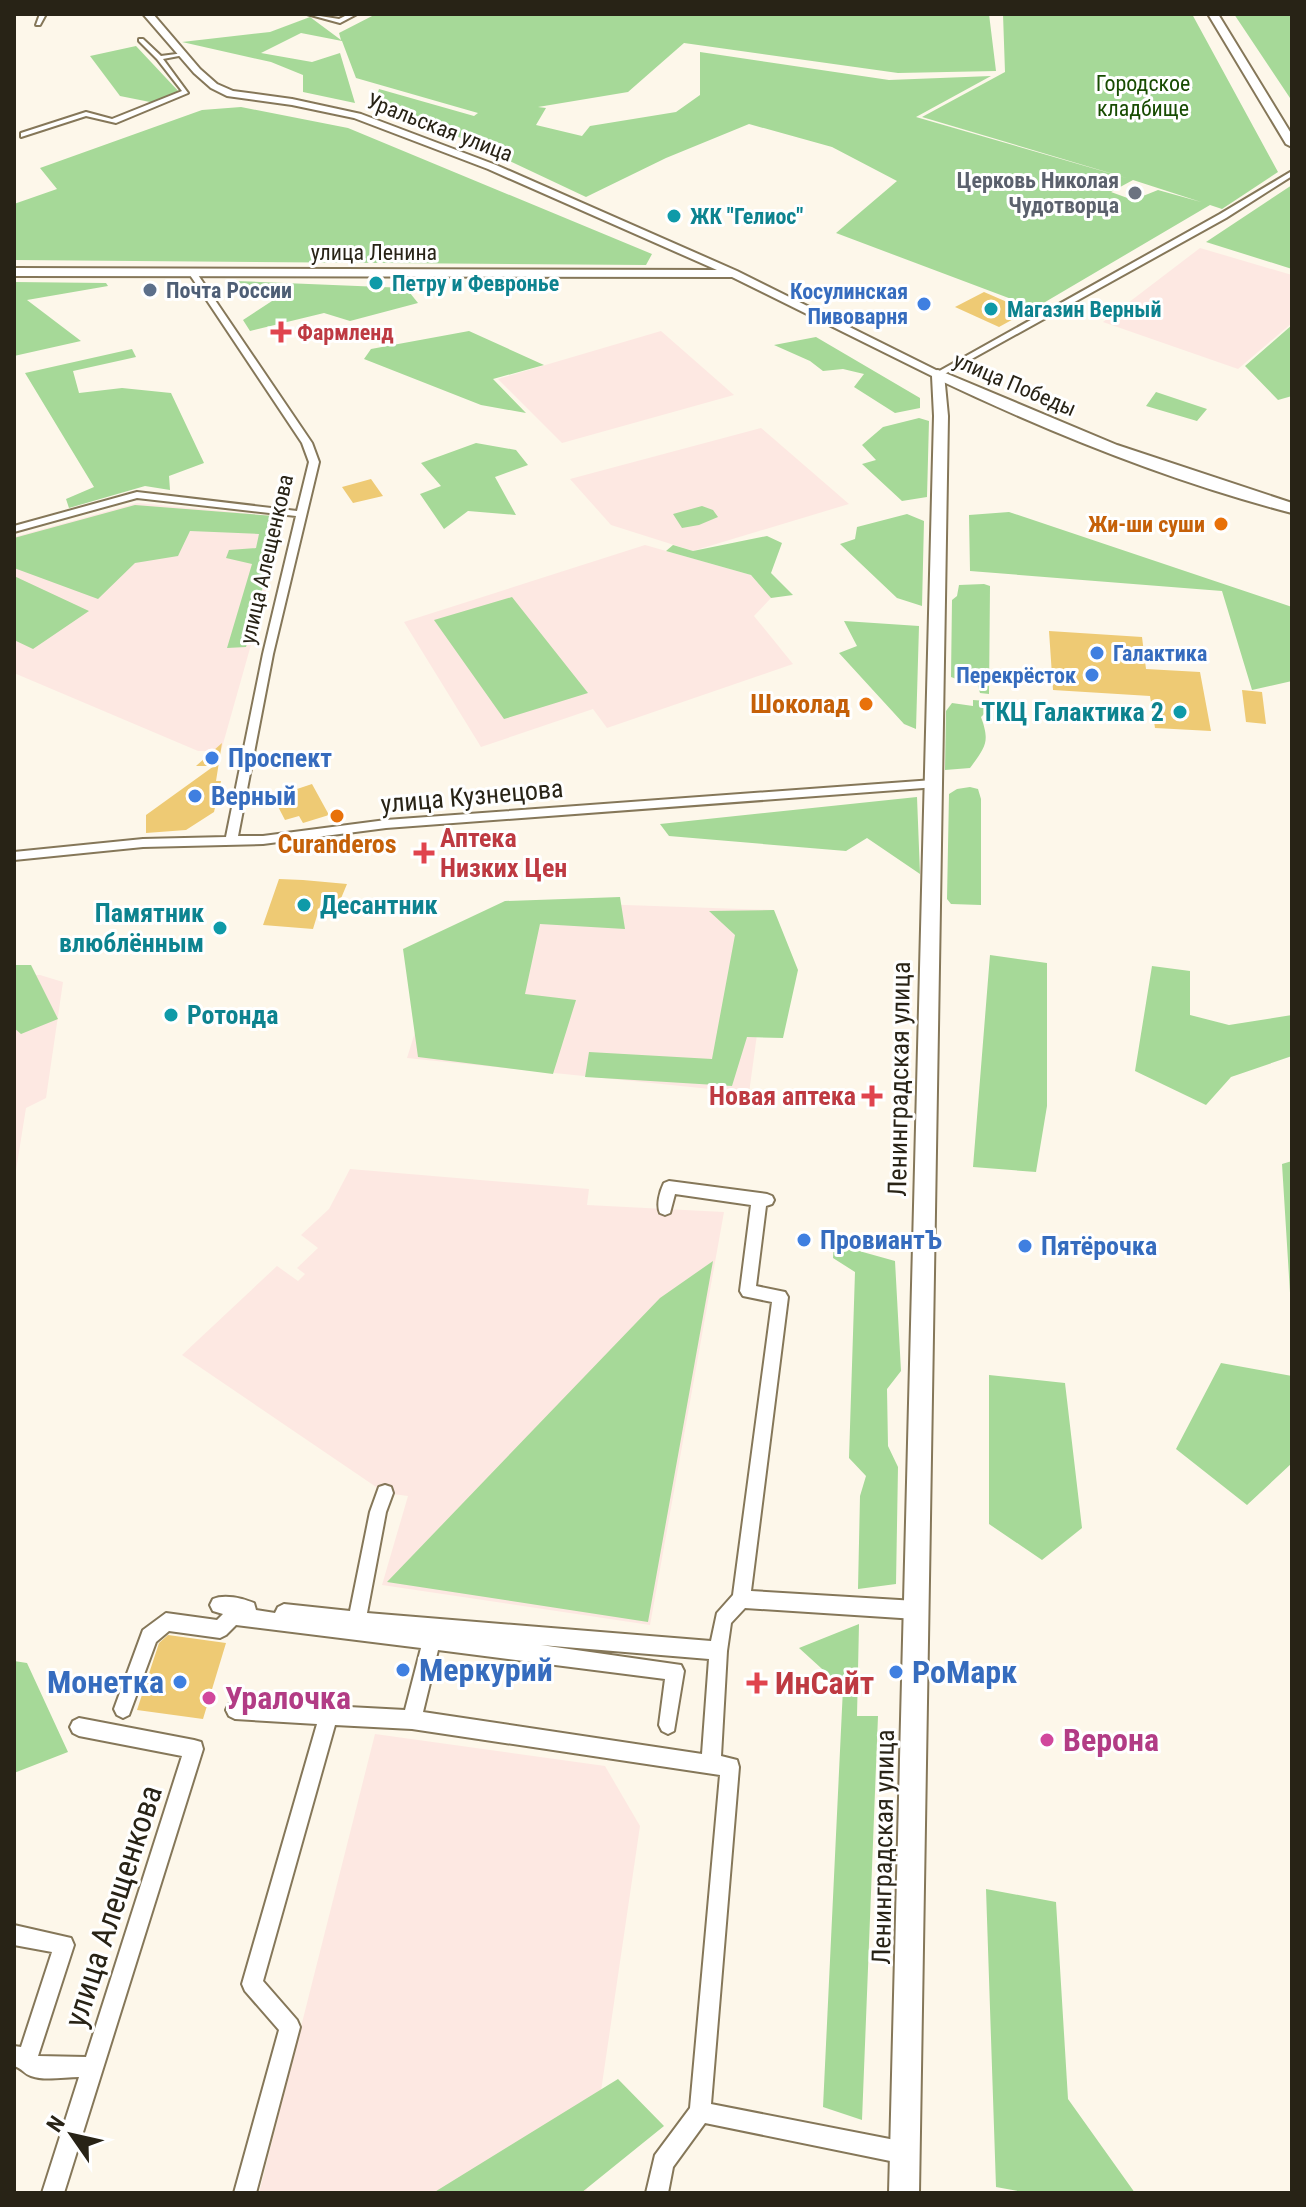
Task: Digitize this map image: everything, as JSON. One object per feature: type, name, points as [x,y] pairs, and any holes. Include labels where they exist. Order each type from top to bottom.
[{"type":"main road","name":"Уральская улица","points":[[148,14],[214,86],[231,94],[292,102],[357,116],[492,167],[733,273]]},
{"type":"main road","points":[[1213,14],[1292,144]]},
{"type":"main road","name":"улица Ленина","points":[[14,272],[733,273]]},
{"type":"main road","name":"улица Победы","points":[[733,273],[990,400],[1181,474],[1292,508]]},
{"type":"main road","name":"Ленинградская улица","points":[[904,2193],[941,416],[938,374]]},
{"type":"street","points":[[38,24],[43,14]]},
{"type":"street","points":[[310,14],[340,21],[354,14]]},
{"type":"street","points":[[24,135],[86,114],[113,121],[186,92],[141,40]]},
{"type":"street","points":[[159,58],[182,54]]},
{"type":"street","points":[[938,374],[1210,223],[1292,173]]},
{"type":"street","name":"улица Алещенкова","points":[[192,272],[307,443],[314,462],[268,654],[231,842]]},
{"type":"street","points":[[14,529],[137,495],[301,514]]},
{"type":"street","name":"улица Кузнецова","points":[[14,856],[143,843],[231,842],[386,824],[933,784]]},
{"type":"street","points":[[665,1209],[669,1187],[763,1200],[748,1291],[780,1297],[741,1599],[723,1619],[718,1651],[711,1764]]},
{"type":"street","points":[[357,1621],[378,1512],[385,1493]]},
{"type":"street","points":[[741,1599],[916,1610]]},
{"type":"street","points":[[219,1605],[357,1621],[675,1671],[668,1725]]},
{"type":"street","points":[[123,1709],[149,1636],[166,1622],[220,1629],[233,1616],[433,1635],[718,1651]]},
{"type":"street","points":[[412,1720],[433,1635]]},
{"type":"street","points":[[235,1710],[412,1720],[730,1767],[700,2112],[663,2163],[657,2193]]},
{"type":"street","points":[[245,2193],[290,2027],[252,1984],[329,1715]]},
{"type":"street","name":"улица Алещенкова","points":[[53,2193],[194,1749],[79,1727]]},
{"type":"street","points":[[14,1935],[64,1945],[20,2057],[34,2067],[93,2067]]},
{"type":"street","points":[[700,2112],[905,2153]]},
{"type":"shaded area","points":[[1200,248],[1292,275],[1292,323],[1238,369],[1103,322]]},
{"type":"shaded area","points":[[661,331],[734,395],[562,443],[498,379]]},
{"type":"shaded area","points":[[761,428],[849,504],[693,551],[611,525],[570,479]]},
{"type":"shaded area","points":[[137,503],[287,517],[221,751],[198,751],[14,673],[14,537]]},
{"type":"shaded area","points":[[645,545],[751,575],[771,598],[754,616],[793,664],[607,728],[593,709],[481,747],[404,622]]},
{"type":"shaded area","points":[[505,901],[774,910],[749,1093],[407,1058],[444,939]]},
{"type":"shaded area","points":[[14,975],[40,975],[63,982],[46,1098],[26,1108],[14,1183]]},
{"type":"shaded area","points":[[350,1169],[589,1189],[587,1205],[724,1212],[650,1625],[382,1585],[408,1496],[385,1493],[182,1355],[277,1266],[298,1281],[305,1274],[297,1268],[318,1248],[301,1235],[329,1209]]},
{"type":"shaded area","points":[[375,1734],[605,1766],[640,1826],[586,2193],[259,2193]]},
{"type":"green space","name":"Городское кладбище","points":[[376,14],[989,14],[996,71],[898,73],[684,43],[628,92],[538,107],[546,108],[536,125],[582,136],[590,126],[676,112],[700,95],[700,52],[889,80],[991,76],[916,117],[1130,179],[922,117],[1005,72],[1003,14],[1192,14],[1278,172],[1222,209],[1210,205],[1035,308],[836,233],[897,181],[832,147],[749,124],[666,158],[586,197],[376,98],[379,89],[474,116],[478,113],[356,78],[342,41],[301,33],[261,53],[312,62],[340,53],[355,103],[303,92],[303,75],[271,62],[182,42],[270,32],[310,17],[341,40],[339,33]],"holes":[[[1133,180],[1201,202],[1158,190],[1133,200],[1111,192]]]},
{"type":"green space","points":[[1234,14],[1292,14],[1292,101]]},
{"type":"green space","points":[[136,46],[181,94],[155,103],[120,96],[90,56]]},
{"type":"green space","points":[[241,107],[348,128],[652,254],[646,265],[14,260],[14,204],[57,189],[40,168],[202,110]]},
{"type":"green space","points":[[1292,185],[1292,269],[1206,242]]},
{"type":"green space","points":[[236,281],[406,288],[418,303],[350,321],[324,313],[250,331],[243,320],[272,301]]},
{"type":"green space","points":[[14,282],[106,283],[108,286],[27,300],[81,341],[14,356]]},
{"type":"green space","points":[[1292,325],[1292,396],[1278,400],[1245,366]]},
{"type":"green space","points":[[469,331],[544,365],[493,379],[526,413],[481,405],[364,359],[371,349]]},
{"type":"green space","points":[[816,337],[920,398],[920,408],[895,413],[854,387],[864,374],[843,369],[823,371],[810,361],[774,345]]},
{"type":"green space","points":[[132,349],[136,357],[73,371],[79,393],[122,388],[171,393],[204,463],[169,476],[170,490],[145,486],[69,508],[66,499],[94,487],[25,373]]},
{"type":"green space","points":[[1156,392],[1207,409],[1197,421],[1146,406]]},
{"type":"green space","points":[[919,418],[929,421],[927,497],[902,501],[862,464],[876,460],[862,445],[883,427]]},
{"type":"green space","points":[[476,443],[516,450],[528,465],[495,477],[516,515],[468,511],[444,529],[420,494],[441,486],[421,463]]},
{"type":"green space","points":[[135,505],[287,517],[282,519],[246,647],[227,648],[252,564],[226,558],[229,550],[256,548],[259,534],[190,531],[178,556],[135,563],[98,599],[14,568],[14,538]]},
{"type":"green space","points":[[702,506],[713,510],[718,517],[682,528],[673,514]]},
{"type":"green space","points":[[1009,512],[1292,607],[1292,681],[1252,690],[1222,591],[970,571],[969,515]]},
{"type":"green space","points":[[907,514],[924,521],[922,606],[897,598],[840,544],[855,539],[857,527]]},
{"type":"green space","points":[[767,536],[782,543],[771,573],[793,595],[771,598],[751,575],[666,551],[673,545],[693,551]]},
{"type":"green space","points":[[14,576],[89,611],[33,649],[14,640]]},
{"type":"green space","points":[[959,585],[990,586],[989,694],[980,693],[976,680],[951,677],[952,600],[957,596]]},
{"type":"green space","points":[[512,597],[588,693],[504,719],[434,620]]},
{"type":"green space","points":[[844,621],[919,626],[916,729],[904,724],[839,653],[857,646]]},
{"type":"green space","points":[[973,700],[987,701],[986,712],[981,717],[986,738],[983,749],[970,768],[945,770],[946,711],[952,703],[973,706]]},
{"type":"green space","points":[[970,787],[978,789],[981,799],[981,905],[951,904],[947,899],[949,794]]},
{"type":"green space","points":[[917,797],[920,874],[867,838],[846,851],[669,836],[660,824]]},
{"type":"green space","points":[[620,897],[625,929],[540,924],[525,994],[576,1000],[553,1074],[418,1057],[403,949],[505,901]]},
{"type":"green space","points":[[774,910],[798,970],[783,1038],[747,1037],[732,1086],[585,1077],[589,1052],[712,1059],[735,935],[709,911]]},
{"type":"green space","points":[[990,955],[1047,963],[1047,1106],[1036,1172],[973,1167]]},
{"type":"green space","points":[[14,965],[31,965],[58,1019],[21,1034],[14,1028]]},
{"type":"green space","points":[[1152,966],[1190,971],[1190,1015],[1229,1025],[1292,1015],[1292,1056],[1231,1077],[1206,1105],[1135,1071]]},
{"type":"green space","points":[[1292,1161],[1292,1325],[1282,1164]]},
{"type":"green space","points":[[834,1244],[895,1261],[901,1371],[887,1389],[888,1446],[898,1467],[896,1584],[858,1589],[860,1496],[866,1476],[849,1458],[855,1272],[833,1258]]},
{"type":"green space","points":[[713,1261],[648,1622],[387,1582],[660,1298]]},
{"type":"green space","points":[[1221,1363],[1292,1376],[1292,1463],[1247,1505],[1176,1449]]},
{"type":"green space","points":[[989,1375],[1065,1383],[1082,1528],[1042,1560],[989,1524]]},
{"type":"green space","points":[[859,1624],[857,1716],[878,1716],[862,2120],[823,2107],[843,1688],[799,1648]]},
{"type":"green space","points":[[14,1661],[27,1663],[68,1752],[14,1773]]},
{"type":"green space","points":[[986,1889],[1056,1902],[1068,2099],[1135,2193],[1029,2193],[996,2187]]},
{"type":"green space","points":[[618,2079],[664,2126],[581,2193],[433,2193]]},
{"type":"building","name":"Магазин Верный","points":[[984,292],[1028,311],[999,327],[955,307]]},
{"type":"building","points":[[371,479],[383,496],[353,503],[342,487]]},
{"type":"building","name":"Галактика","points":[[1049,631],[1142,637],[1146,669],[1200,672],[1211,731],[1155,728],[1150,696],[1053,690]]},
{"type":"building","points":[[1242,690],[1262,692],[1266,724],[1246,722]]},
{"type":"building","name":"Верный","points":[[222,743],[216,781],[221,781],[214,812],[186,830],[146,833],[146,815],[214,766],[196,766]]},
{"type":"building","points":[[312,784],[329,815],[303,823],[299,816],[285,820],[273,797]]},
{"type":"building","name":"Десантник","points":[[279,879],[347,884],[337,908],[320,906],[313,929],[263,925]]},
{"type":"building","name":"Монетка","points":[[168,1635],[226,1643],[203,1719],[137,1710],[159,1643]]},
{"type":"place","name":"Церковь Николая Чудотворца","points":[[1135,193]]},
{"type":"place","name":"ЖК \"Гелиос\"","points":[[674,216]]},
{"type":"place","name":"Петру и Февронье","points":[[376,283]]},
{"type":"place","name":"Почта России","points":[[150,290]]},
{"type":"place","name":"Косулинская Пивоварня","points":[[924,304]]},
{"type":"place","name":"Магазин Верный","points":[[991,309]]},
{"type":"place","name":"Фармленд","points":[[281,332]]},
{"type":"place","name":"Жи-ши суши","points":[[1221,524]]},
{"type":"place","name":"Галактика","points":[[1097,653]]},
{"type":"place","name":"Перекрёсток","points":[[1092,675]]},
{"type":"place","name":"Шоколад","points":[[866,704]]},
{"type":"place","name":"ТКЦ Галактика 2","points":[[1180,712]]},
{"type":"place","name":"Проспект","points":[[212,758]]},
{"type":"place","name":"Верный","points":[[195,796]]},
{"type":"place","name":"Curanderos","points":[[337,816]]},
{"type":"place","name":"Аптека Низких Цен","points":[[424,853]]},
{"type":"place","name":"Десантник","points":[[304,905]]},
{"type":"place","name":"Памятник влюблённым","points":[[220,928]]},
{"type":"place","name":"Ротонда","points":[[171,1015]]},
{"type":"place","name":"Новая аптека","points":[[872,1096]]},
{"type":"place","name":"ПровиантЪ","points":[[804,1240]]},
{"type":"place","name":"Пятёрочка","points":[[1025,1246]]},
{"type":"place","name":"Меркурий","points":[[403,1670]]},
{"type":"place","name":"РоМарк","points":[[896,1672]]},
{"type":"place","name":"Монетка","points":[[180,1682]]},
{"type":"place","name":"ИнСайт","points":[[757,1683]]},
{"type":"place","name":"Уралочка","points":[[209,1698]]},
{"type":"place","name":"Верона","points":[[1047,1740]]}]
